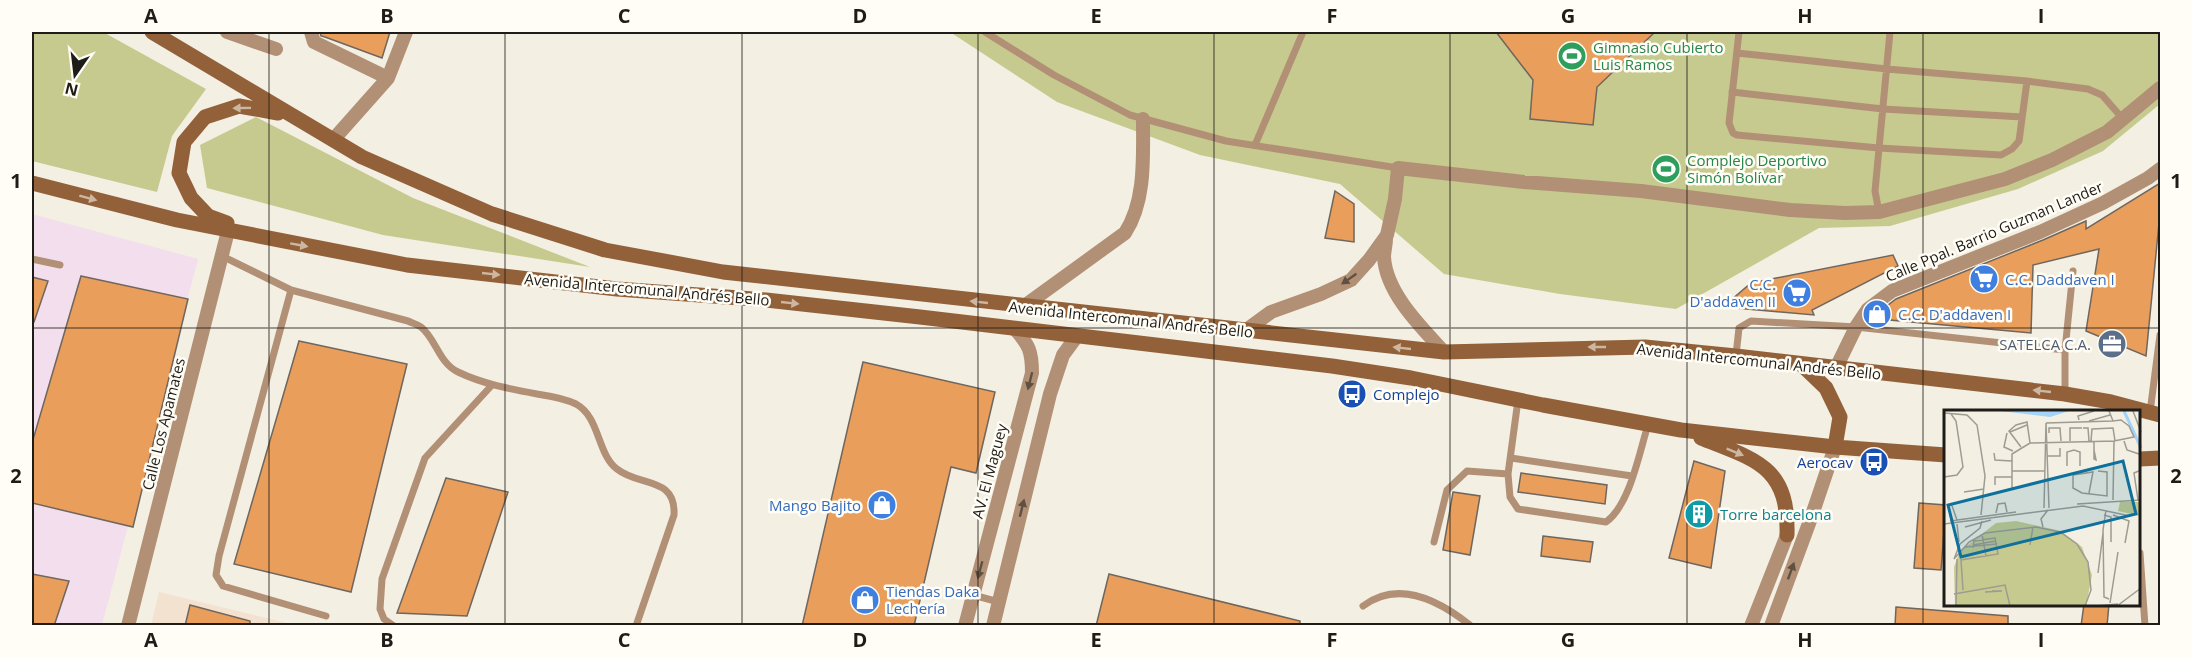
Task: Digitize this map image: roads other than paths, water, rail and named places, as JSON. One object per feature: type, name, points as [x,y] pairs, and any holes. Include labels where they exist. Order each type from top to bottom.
[{"type":"main road","name":"Avenida Intercomunal Andrés Bello","points":[[152,32],[362,157],[492,214],[605,250],[723,272],[1444,352],[1645,347],[2065,394],[2140,410]]},
{"type":"main road","points":[[269,239],[208,216],[191,198],[179,172],[184,142],[205,117],[239,106],[267,110],[299,119]]},
{"type":"main road","name":"Avenida Intercomunal Andrés Bello","points":[[32,183],[177,220],[406,265],[617,289],[778,302],[1332,366],[1411,378],[1681,430],[1835,447],[1944,454]]},
{"type":"main road","points":[[1801,364],[1826,387],[1840,417],[1835,447]]},
{"type":"main road","points":[[1681,430],[1756,460],[1776,478],[1788,518],[1787,536]]},
{"type":"main road","points":[[2141,459],[2160,458]]},
{"type":"street","points":[[227,32],[276,49]]},
{"type":"street","points":[[311,32],[314,42],[388,78]]},
{"type":"street","points":[[333,140],[388,78],[406,32]]},
{"type":"street","points":[[1444,352],[1412,317],[1390,280],[1384,257],[1395,199],[1398,168],[1524,182],[1641,191],[1790,210],[1879,212],[2005,179],[2052,160],[2107,132],[2160,88]]},
{"type":"street","points":[[1023,307],[1125,233],[1133,220],[1138,203],[1143,158],[1143,118]]},
{"type":"street","name":"Calle Ppal. Barrio Guzman Lander","points":[[1836,368],[1856,327],[1868,309],[1892,291],[2040,232],[2103,203],[2160,169]]},
{"type":"street","name":"Calle Los Apamates","points":[[128,626],[228,231]]},
{"type":"street","points":[[1245,331],[1271,312],[1322,294],[1351,280],[1387,235]]},
{"type":"street","name":"AV. El Maguey","points":[[965,626],[1032,373],[1029,345],[1015,329]]},
{"type":"street","points":[[993,626],[1050,394],[1064,355],[1077,336]]},
{"type":"street","points":[[1771,626],[1835,447]]},
{"type":"street","points":[[1751,626],[1787,536]]},
{"type":"lane","points":[[985,32],[1053,75],[1131,115],[1226,141],[1398,168]]},
{"type":"lane","points":[[1255,145],[1303,32]]},
{"type":"lane","points":[[1739,32],[1729,123],[1733,133],[1737,135],[1879,148],[2001,155],[2017,145],[2027,81]]},
{"type":"lane","points":[[1879,212],[1875,191],[1890,32]]},
{"type":"lane","points":[[1737,53],[2088,89],[2102,95],[2123,119]]},
{"type":"lane","points":[[1732,92],[1883,109],[2022,117]]},
{"type":"lane","points":[[222,255],[291,290],[408,321],[420,327],[452,368],[492,385],[565,399],[580,406],[595,427],[608,459],[614,467],[624,475],[665,489],[674,504],[674,515],[636,626]]},
{"type":"lane","points":[[32,259],[60,264]]},
{"type":"lane","points":[[2065,394],[2065,350],[2073,271]]},
{"type":"lane","points":[[291,290],[219,556],[216,575],[223,586],[326,616]]},
{"type":"lane","points":[[1736,356],[1739,328],[1751,321],[1856,327],[2065,350]]},
{"type":"lane","points":[[2155,414],[2160,335]]},
{"type":"lane","points":[[394,626],[384,619],[380,609],[382,579],[425,458],[492,385]]},
{"type":"lane","points":[[1518,400],[1508,474],[1510,497],[1518,509],[1606,522],[1616,515],[1624,500],[1648,424]]},
{"type":"lane","points":[[1510,458],[1632,476]]},
{"type":"lane","points":[[1434,542],[1447,490],[1457,479],[1467,471],[1508,474]]},
{"type":"lane","points":[[1787,536],[1802,541]]},
{"type":"lane","points":[[2141,577],[2145,626]]},
{"type":"lane","points":[[1363,606],[1376,597],[1401,592],[1435,602],[1455,613],[1471,626]]},
{"type":"lane","points":[[973,595],[999,602]]},
{"type":"place","name":"Gimnasio Cubierto Luis Ramos","points":[[1572,56]]},
{"type":"place","name":"Complejo Deportivo Simón Bolívar","points":[[1666,169]]},
{"type":"place","name":"C.C. Daddaven I","points":[[1984,279]]},
{"type":"place","name":"C.C. D'addaven II","points":[[1797,293]]},
{"type":"place","name":"C.C. D'addaven I","points":[[1877,314]]},
{"type":"place","name":"SATELCA C.A.","points":[[2112,344]]},
{"type":"place","name":"Complejo","points":[[1352,394]]},
{"type":"place","name":"Aerocav","points":[[1874,462]]},
{"type":"place","name":"Mango Bajito","points":[[882,505]]},
{"type":"place","name":"Torre barcelona","points":[[1699,514]]},
{"type":"place","name":"Tiendas Daka Lechería","points":[[865,600]]}]
